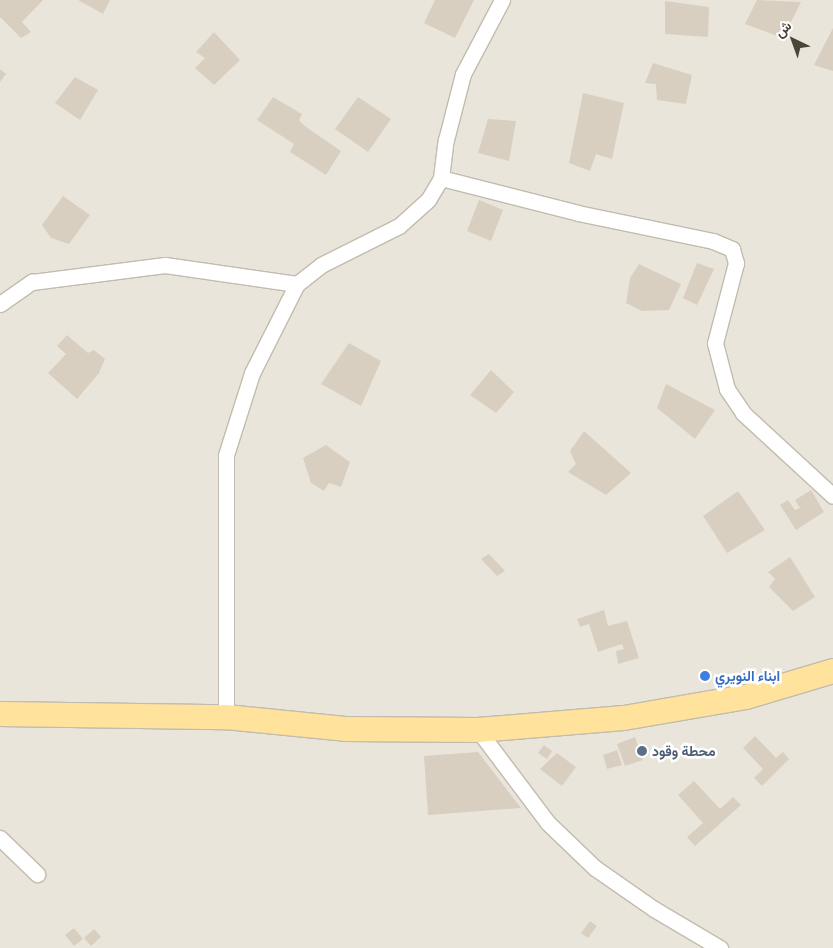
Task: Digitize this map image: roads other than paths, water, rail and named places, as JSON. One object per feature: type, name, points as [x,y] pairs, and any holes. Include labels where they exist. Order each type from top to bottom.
[{"type":"main road","points":[[0,714],[226,717],[347,729],[478,730],[624,718],[746,697],[833,671]]},
{"type":"street","points":[[226,717],[226,455],[252,373],[297,284],[321,265],[399,226],[428,200],[441,178],[446,140],[463,74],[502,0]]},
{"type":"street","points":[[441,178],[578,213],[713,241],[732,249],[736,263],[714,343],[727,388],[743,413],[833,496]]},
{"type":"street","points":[[0,304],[32,282],[166,265],[297,284]]},
{"type":"street","points":[[478,730],[548,823],[595,868],[654,909],[720,948]]},
{"type":"street","points":[[0,838],[37,874]]},
{"type":"place","name":"ابناء النويري","points":[[705,676]]},
{"type":"place","name":"محطة وقود","points":[[642,751]]}]
